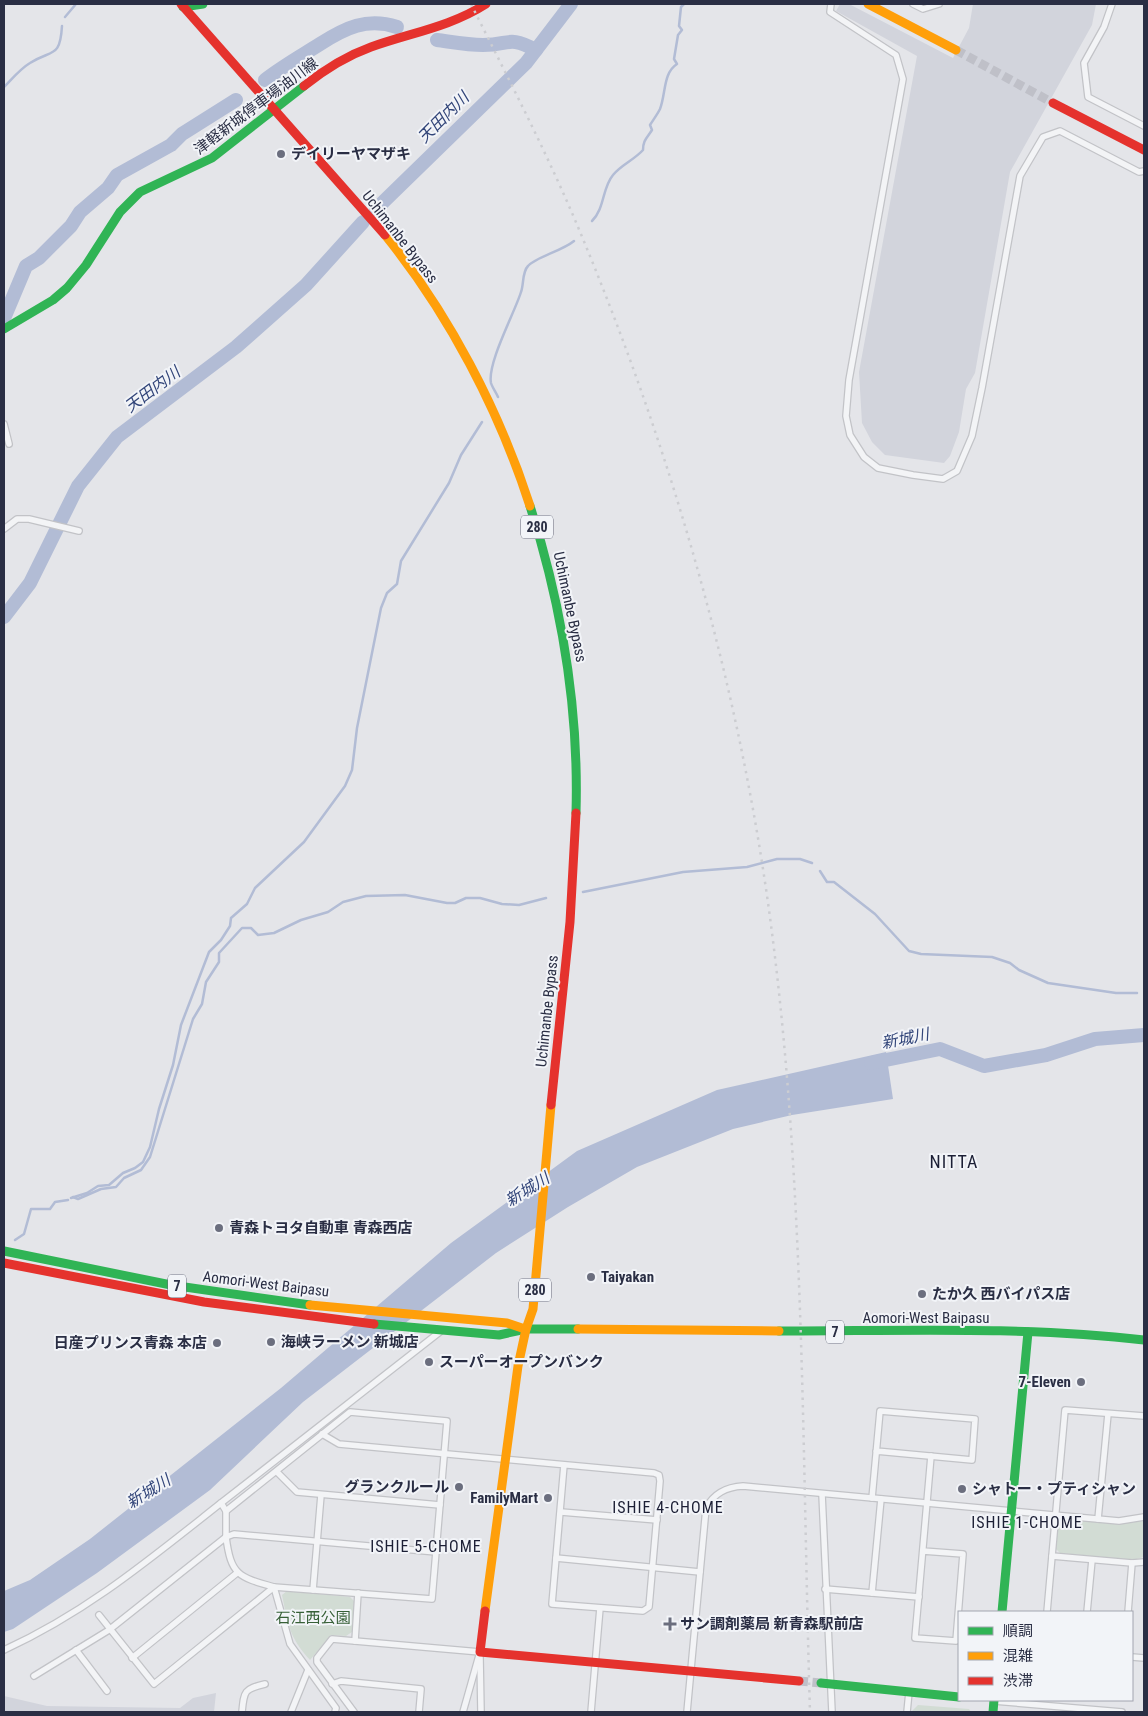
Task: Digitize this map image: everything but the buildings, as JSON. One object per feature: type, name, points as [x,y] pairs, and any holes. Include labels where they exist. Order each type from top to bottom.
[{"type":"main road","points":[[182,5],[203,4]]},
{"type":"main road","name":"津軽新城停車場油川線","points":[[4,329],[43,307],[68,288],[125,207],[140,192],[211,159],[326,70],[353,54],[376,45],[447,24],[486,4]]},
{"type":"main road","points":[[868,4],[956,50]]},
{"type":"main road","name":"Uchimanbe Bypass","points":[[182,5],[272,110],[368,215],[399,253],[444,321],[478,380],[502,430],[521,478],[547,559],[559,610],[568,662],[577,773],[572,901],[545,1161],[533,1310],[526,1329],[518,1366],[480,1652]]},
{"type":"main road","points":[[1053,103],[1144,150]]},
{"type":"main road","name":"Aomori-West Baipasu","points":[[4,1251],[103,1273],[204,1290],[353,1309],[507,1323],[526,1329]]},
{"type":"main road","name":"Aomori-West Baipasu","points":[[4,1263],[102,1284],[208,1303],[339,1320],[499,1335],[526,1329],[1028,1332],[1100,1335],[1144,1340]]},
{"type":"main road","points":[[1002,1611],[1028,1332]]},
{"type":"main road","points":[[480,1652],[799,1681]]},
{"type":"main road","points":[[825,1683],[958,1697]]},
{"type":"street","points":[[831,4],[830,12],[896,55],[903,79],[849,380],[846,416],[850,435],[864,457],[878,468],[943,479],[957,471],[972,436],[1020,176],[1043,136],[1060,131],[1140,172],[1144,171]]},
{"type":"street","points":[[913,4],[924,9],[938,4]]},
{"type":"street","points":[[1112,4],[1104,27],[1084,63],[1088,97],[1144,126]]},
{"type":"street","points":[[4,424],[9,444]]},
{"type":"street","points":[[4,529],[18,519],[50,523],[78,531]]},
{"type":"street","points":[[4,1650],[86,1606],[221,1503],[440,1329]]},
{"type":"street","points":[[1046,1611],[1065,1410],[1144,1416]]},
{"type":"street","points":[[872,1498],[876,1452],[880,1411],[975,1419],[972,1460],[876,1452]]},
{"type":"street","points":[[221,1503],[226,1511],[226,1537],[229,1556],[237,1573],[249,1580],[274,1587],[432,1599],[448,1421],[350,1412],[226,1511]]},
{"type":"street","points":[[1098,1519],[1108,1414]]},
{"type":"street","points":[[322,1434],[339,1444],[654,1473],[659,1475],[650,1606],[647,1610],[552,1604],[564,1465]]},
{"type":"street","points":[[931,1456],[915,1638],[956,1641],[958,1616]]},
{"type":"street","points":[[276,1472],[296,1492],[440,1505]]},
{"type":"street","points":[[687,1712],[706,1508],[716,1494],[732,1487],[743,1486],[1119,1521],[1144,1517]]},
{"type":"street","points":[[313,1590],[321,1494]]},
{"type":"street","points":[[822,1494],[825,1683],[832,1712]]},
{"type":"street","points":[[872,1593],[880,1499]]},
{"type":"street","points":[[561,1512],[657,1520]]},
{"type":"street","points":[[34,1676],[110,1630],[226,1537],[234,1534],[436,1552]]},
{"type":"street","points":[[923,1550],[963,1554],[958,1611]]},
{"type":"street","points":[[1052,1556],[1132,1563],[1144,1562]]},
{"type":"street","points":[[556,1558],[700,1572]]},
{"type":"street","points":[[1087,1611],[1092,1560]]},
{"type":"street","points":[[1128,1611],[1132,1563]]},
{"type":"street","points":[[132,1658],[237,1573]]},
{"type":"street","points":[[98,1615],[154,1684],[274,1587]]},
{"type":"street","points":[[274,1587],[278,1595],[286,1637],[336,1708],[335,1712]]},
{"type":"street","points":[[825,1589],[919,1597]]},
{"type":"street","points":[[354,1641],[358,1593]]},
{"type":"street","points":[[591,1712],[600,1608]]},
{"type":"street","points":[[354,1712],[317,1662],[316,1658],[332,1639],[480,1652]]},
{"type":"street","points":[[76,1650],[107,1690]]},
{"type":"street","points":[[463,1712],[480,1652]]},
{"type":"street","points":[[480,1652],[481,1712]]},
{"type":"street","points":[[291,1712],[308,1670]]},
{"type":"street","points":[[332,1684],[341,1682],[421,1689],[419,1712]]},
{"type":"street","points":[[242,1712],[245,1692],[250,1688],[265,1684]]},
{"type":"street","points":[[907,1712],[909,1692]]},
{"type":"street","points":[[1002,1701],[1122,1712]]},
{"type":"shaded area","points":[[840,4],[849,4],[953,58],[969,28],[973,4],[1096,4],[1092,25],[1010,172],[975,373],[966,389],[959,432],[950,456],[944,463],[885,455],[872,442],[862,423],[859,372],[917,56],[836,11]]},
{"type":"shaded area","points":[[216,1693],[214,1712],[4,1712],[4,1696],[47,1706],[180,1708],[193,1698]]},
{"type":"green space","points":[[1063,1519],[1117,1524],[1144,1521],[1144,1557],[1133,1560],[1060,1553],[1056,1549],[1058,1524]]},
{"type":"green space","name":"石江西公園","points":[[287,1591],[350,1597],[354,1601],[352,1632],[346,1636],[331,1635],[310,1660],[290,1630],[282,1595]]},
{"type":"green space","points":[[918,1705],[969,1709],[971,1712],[911,1712]]},
{"type":"water","points":[[886,1052],[893,1099],[792,1115],[733,1129],[637,1167],[568,1207],[496,1253],[303,1402],[210,1490],[97,1573],[13,1629],[4,1632],[4,1591],[30,1580],[90,1539],[281,1388],[451,1243],[577,1151],[717,1090]]},
{"type":"waterway","points":[[65,17],[76,4]]},
{"type":"waterway","name":"天田内川","points":[[376,209],[526,63],[571,4]]},
{"type":"waterway","points":[[592,221],[599,210],[609,180],[616,171],[643,150],[645,141],[652,130],[650,125],[660,109],[667,78],[672,68],[677,64],[674,59],[678,35],[682,30],[679,26],[681,7],[684,4]]},
{"type":"waterway","name":"天田内川","points":[[265,80],[329,38],[347,29],[376,23],[397,27]]},
{"type":"waterway","points":[[4,87],[26,65],[57,49],[62,26]]},
{"type":"waterway","name":"天田内川","points":[[437,40],[477,45],[514,42],[527,45],[536,50]]},
{"type":"waterway","name":"天田内川","points":[[5,316],[26,266],[39,258],[71,226],[80,212],[108,188],[117,175],[171,145],[182,134],[236,100]]},
{"type":"waterway","name":"天田内川","points":[[4,617],[30,583],[78,486],[117,437],[236,347],[306,285],[363,222]]},
{"type":"waterway","points":[[498,397],[491,383],[493,363],[518,301],[526,269],[537,260],[574,241]]},
{"type":"waterway","points":[[71,1198],[87,1193],[98,1186],[109,1185],[123,1173],[143,1162],[150,1147],[159,1109],[173,1065],[181,1025],[209,952],[221,940],[230,926],[231,918],[247,904],[255,888],[304,842],[345,786],[352,770],[357,728],[381,608],[387,593],[397,584],[401,561],[449,483],[461,455],[482,422]]},
{"type":"waterway","points":[[583,892],[683,872],[747,867],[777,859],[800,859],[812,863]]},
{"type":"waterway","points":[[820,871],[827,882],[834,882],[875,914],[909,951],[921,954],[992,957],[1010,963],[1019,970],[1048,983],[1116,993],[1137,993]]},
{"type":"waterway","points":[[73,1197],[78,1199],[101,1189],[116,1187],[124,1178],[141,1170],[150,1157],[193,1019],[202,1004],[206,982],[219,962],[219,953],[242,928],[251,928],[258,935],[274,933],[301,920],[328,912],[343,902],[366,896],[405,895],[447,903],[455,903],[466,898],[480,898],[502,904],[519,905],[546,898]]},
{"type":"waterway","name":"新城川","points":[[871,1063],[940,1049],[984,1066],[1046,1055],[1095,1039],[1144,1035]]},
{"type":"waterway","points":[[15,1240],[24,1234],[31,1209],[50,1209],[55,1202],[68,1200]]},
{"type":"tunnel","points":[[956,50],[1053,103]]},
{"type":"tunnel","points":[[799,1681],[821,1683]]},
{"type":"railway","points":[[471,4],[566,199],[612,311],[643,396],[698,570],[721,658],[741,747],[758,836],[771,925],[790,1121],[800,1318],[810,1712]]},
{"type":"traffic: fast","points":[[183,7],[203,4]]},
{"type":"traffic: fast","points":[[4,329],[53,300],[67,288],[86,265],[120,212],[140,192],[212,158],[304,86]]},
{"type":"traffic: fast","points":[[530,506],[551,581],[566,658],[575,735],[576,813]]},
{"type":"traffic: fast","points":[[4,1251],[171,1285],[310,1305]]},
{"type":"traffic: fast","points":[[374,1324],[499,1335],[526,1329],[578,1329]]},
{"type":"traffic: fast","points":[[779,1331],[1008,1331],[1144,1340]]},
{"type":"traffic: fast","points":[[1002,1611],[1028,1332]]},
{"type":"traffic: fast","points":[[821,1683],[958,1697]]},
{"type":"traffic: fast","points":[[993,1712],[994,1701]]},
{"type":"traffic: slow","points":[[868,4],[956,50]]},
{"type":"traffic: slow","points":[[385,235],[430,297],[470,364],[503,434],[530,506]]},
{"type":"traffic: slow","points":[[526,1329],[533,1309],[551,1105]]},
{"type":"traffic: slow","points":[[310,1305],[507,1323],[525,1329]]},
{"type":"traffic: slow","points":[[485,1611],[518,1366],[526,1329]]},
{"type":"traffic: slow","points":[[578,1329],[779,1331]]},
{"type":"traffic: jam","points":[[181,4],[385,235]]},
{"type":"traffic: jam","points":[[304,86],[344,59],[371,47],[444,24],[486,4]]},
{"type":"traffic: jam","points":[[1053,103],[1144,150]]},
{"type":"traffic: jam","points":[[551,1105],[570,922],[576,813]]},
{"type":"traffic: jam","points":[[4,1263],[204,1302],[374,1324]]},
{"type":"traffic: jam","points":[[485,1611],[480,1652],[799,1681]]},
{"type":"place","name":"デイリーヤマザキ","points":[[281,154]]},
{"type":"place","name":"青森トヨタ自動車 青森西店","points":[[219,1228]]},
{"type":"place","name":"Taiyakan","points":[[591,1277]]},
{"type":"place","name":"たか久 西バイパス店","points":[[922,1294]]},
{"type":"place","name":"海峡ラーメン 新城店","points":[[271,1342]]},
{"type":"place","name":"日産プリンス青森 本店","points":[[217,1343]]},
{"type":"place","name":"スーパーオープンバンク","points":[[429,1362]]},
{"type":"place","name":"7-Eleven","points":[[1081,1382]]},
{"type":"place","name":"グランクルール","points":[[459,1487]]},
{"type":"place","name":"シャトー・プティシャン","points":[[962,1489]]},
{"type":"place","name":"FamilyMart","points":[[548,1498]]},
{"type":"place","name":"サン調剤薬局 新青森駅前店","points":[[670,1624]]},
{"type":"district","name":"NITTA","points":[[954,1162]]},
{"type":"district","name":"ISHIE 4-CHOME","points":[[668,1507]]},
{"type":"district","name":"ISHIE 1-CHOME","points":[[1027,1522]]},
{"type":"district","name":"ISHIE 5-CHOME","points":[[426,1546]]}]
